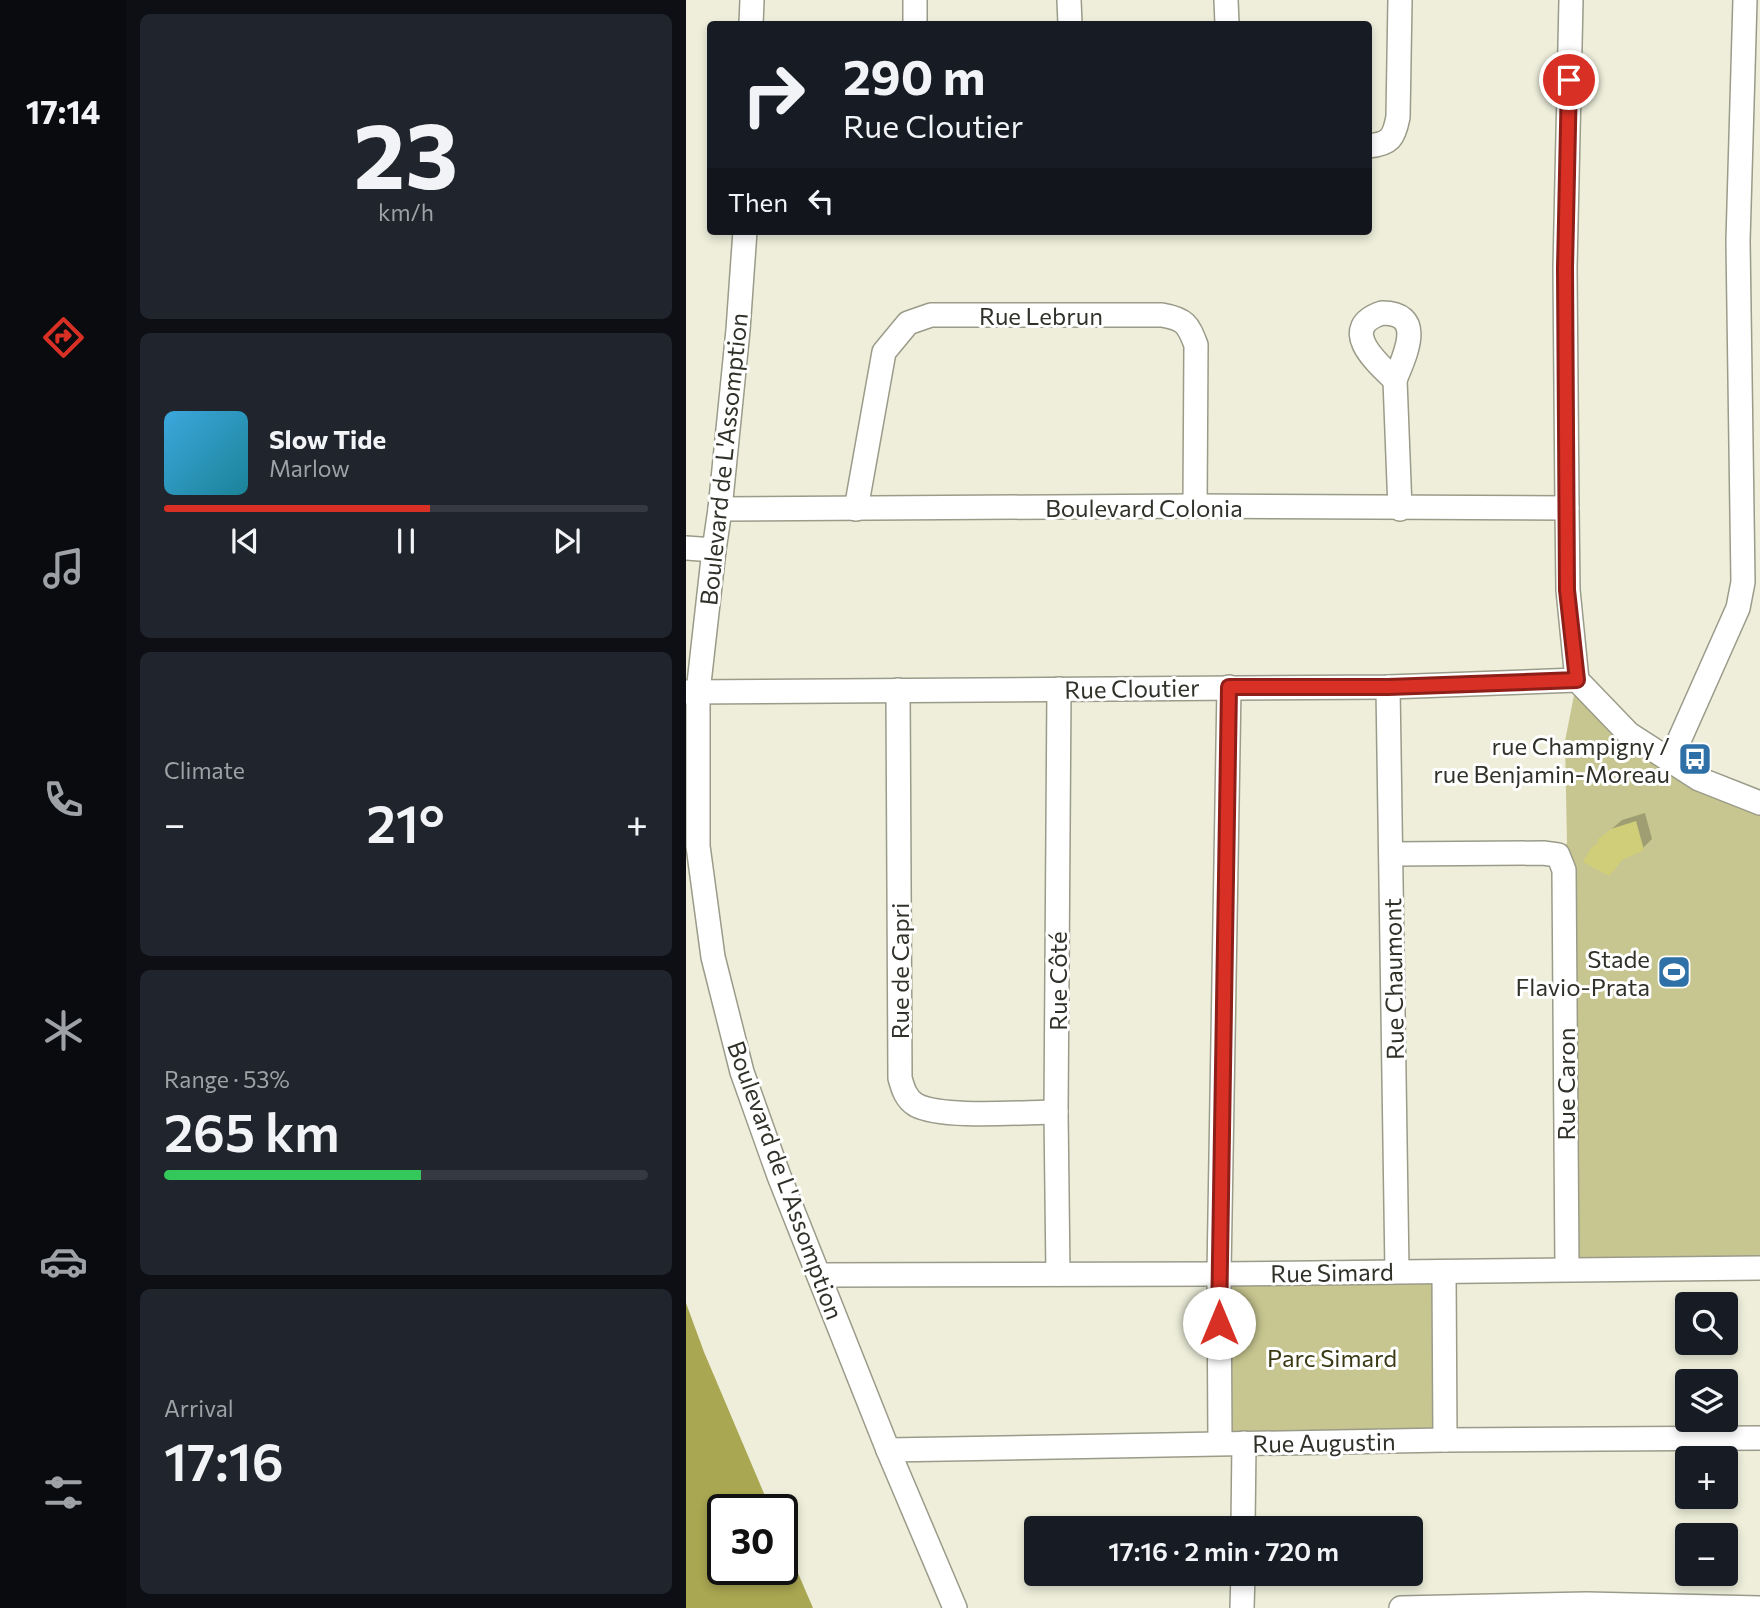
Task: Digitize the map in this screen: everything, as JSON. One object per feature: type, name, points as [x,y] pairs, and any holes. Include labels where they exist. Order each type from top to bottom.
[{"type":"street","points":[[751,21],[752,0]]},
{"type":"street","points":[[915,0],[915,21]]},
{"type":"street","points":[[1069,0],[1070,21]]},
{"type":"street","points":[[1226,0],[1227,21]]},
{"type":"street","points":[[1372,145],[1382,144],[1391,138],[1398,117],[1399,0]]},
{"type":"street","points":[[1571,0],[1565,268],[1567,590],[1577,680],[1629,734],[1699,779],[1760,803]]},
{"type":"street","points":[[1670,761],[1738,608],[1752,511],[1750,338],[1738,241],[1745,0]]},
{"type":"street","name":"Boulevard de L'Assomption","points":[[745,235],[720,509],[692,692],[698,846],[713,957],[742,1072],[779,1175],[888,1450],[955,1608]]},
{"type":"street","name":"Rue Lebrun","points":[[856,509],[884,352],[908,323],[944,315],[1162,315],[1178,318],[1190,328],[1196,345],[1195,506]]},
{"type":"street","points":[[1395,380],[1400,509]]},
{"type":"street","name":"Boulevard Colonia","points":[[720,509],[1195,506],[1567,508]]},
{"type":"street","points":[[686,548],[714,550]]},
{"type":"street","name":"Rue Cloutier","points":[[692,692],[1388,687],[1577,680]]},
{"type":"street","points":[[1220,1443],[1219,1274],[1229,687]]},
{"type":"street","name":"Rue Chaumont","points":[[1388,687],[1397,1270]]},
{"type":"street","name":"Rue Côté","points":[[1058,1274],[1056,1112],[1059,689]]},
{"type":"street","name":"Rue de Capri","points":[[898,690],[900,1078],[905,1094],[915,1104],[936,1112],[1056,1112]]},
{"type":"street","name":"Rue Caron","points":[[1392,854],[1558,855],[1563,870],[1567,1269]]},
{"type":"street","name":"Rue Simard","points":[[819,1275],[1760,1268]]},
{"type":"street","points":[[1444,1272],[1445,1440]]},
{"type":"street","name":"Rue Augustin","points":[[888,1450],[1220,1443],[1760,1438]]},
{"type":"street","points":[[1243,1516],[1244,1443]]},
{"type":"street","points":[[1242,1586],[1242,1608]]},
{"type":"street","points":[[1401,1608],[1760,1608]]},
{"type":"green space","points":[[1577,680],[1629,734],[1760,802],[1760,1268],[1567,1269],[1558,855],[1567,843],[1565,741]]},
{"type":"green space","name":"Parc Simard","points":[[1444,1272],[1445,1440],[1220,1443],[1219,1274]]},
{"type":"shaded area","points":[[686,1303],[764,1494],[707,1494],[707,1585],[798,1585],[798,1573],[813,1608],[686,1608]]},
{"type":"building","points":[[1636,821],[1644,850],[1622,860],[1609,876],[1583,862],[1591,848],[1599,842],[1597,840],[1611,829]]},
{"type":"place","name":"rue Champigny / rue Benjamin-Moreau","points":[[1695,759]]},
{"type":"place","name":"Stade Flavio-Prata","points":[[1674,972]]},
{"type":"route","points":[[1219,1323],[1229,687],[1388,687],[1577,680],[1567,590],[1565,268],[1569,80]]}]
